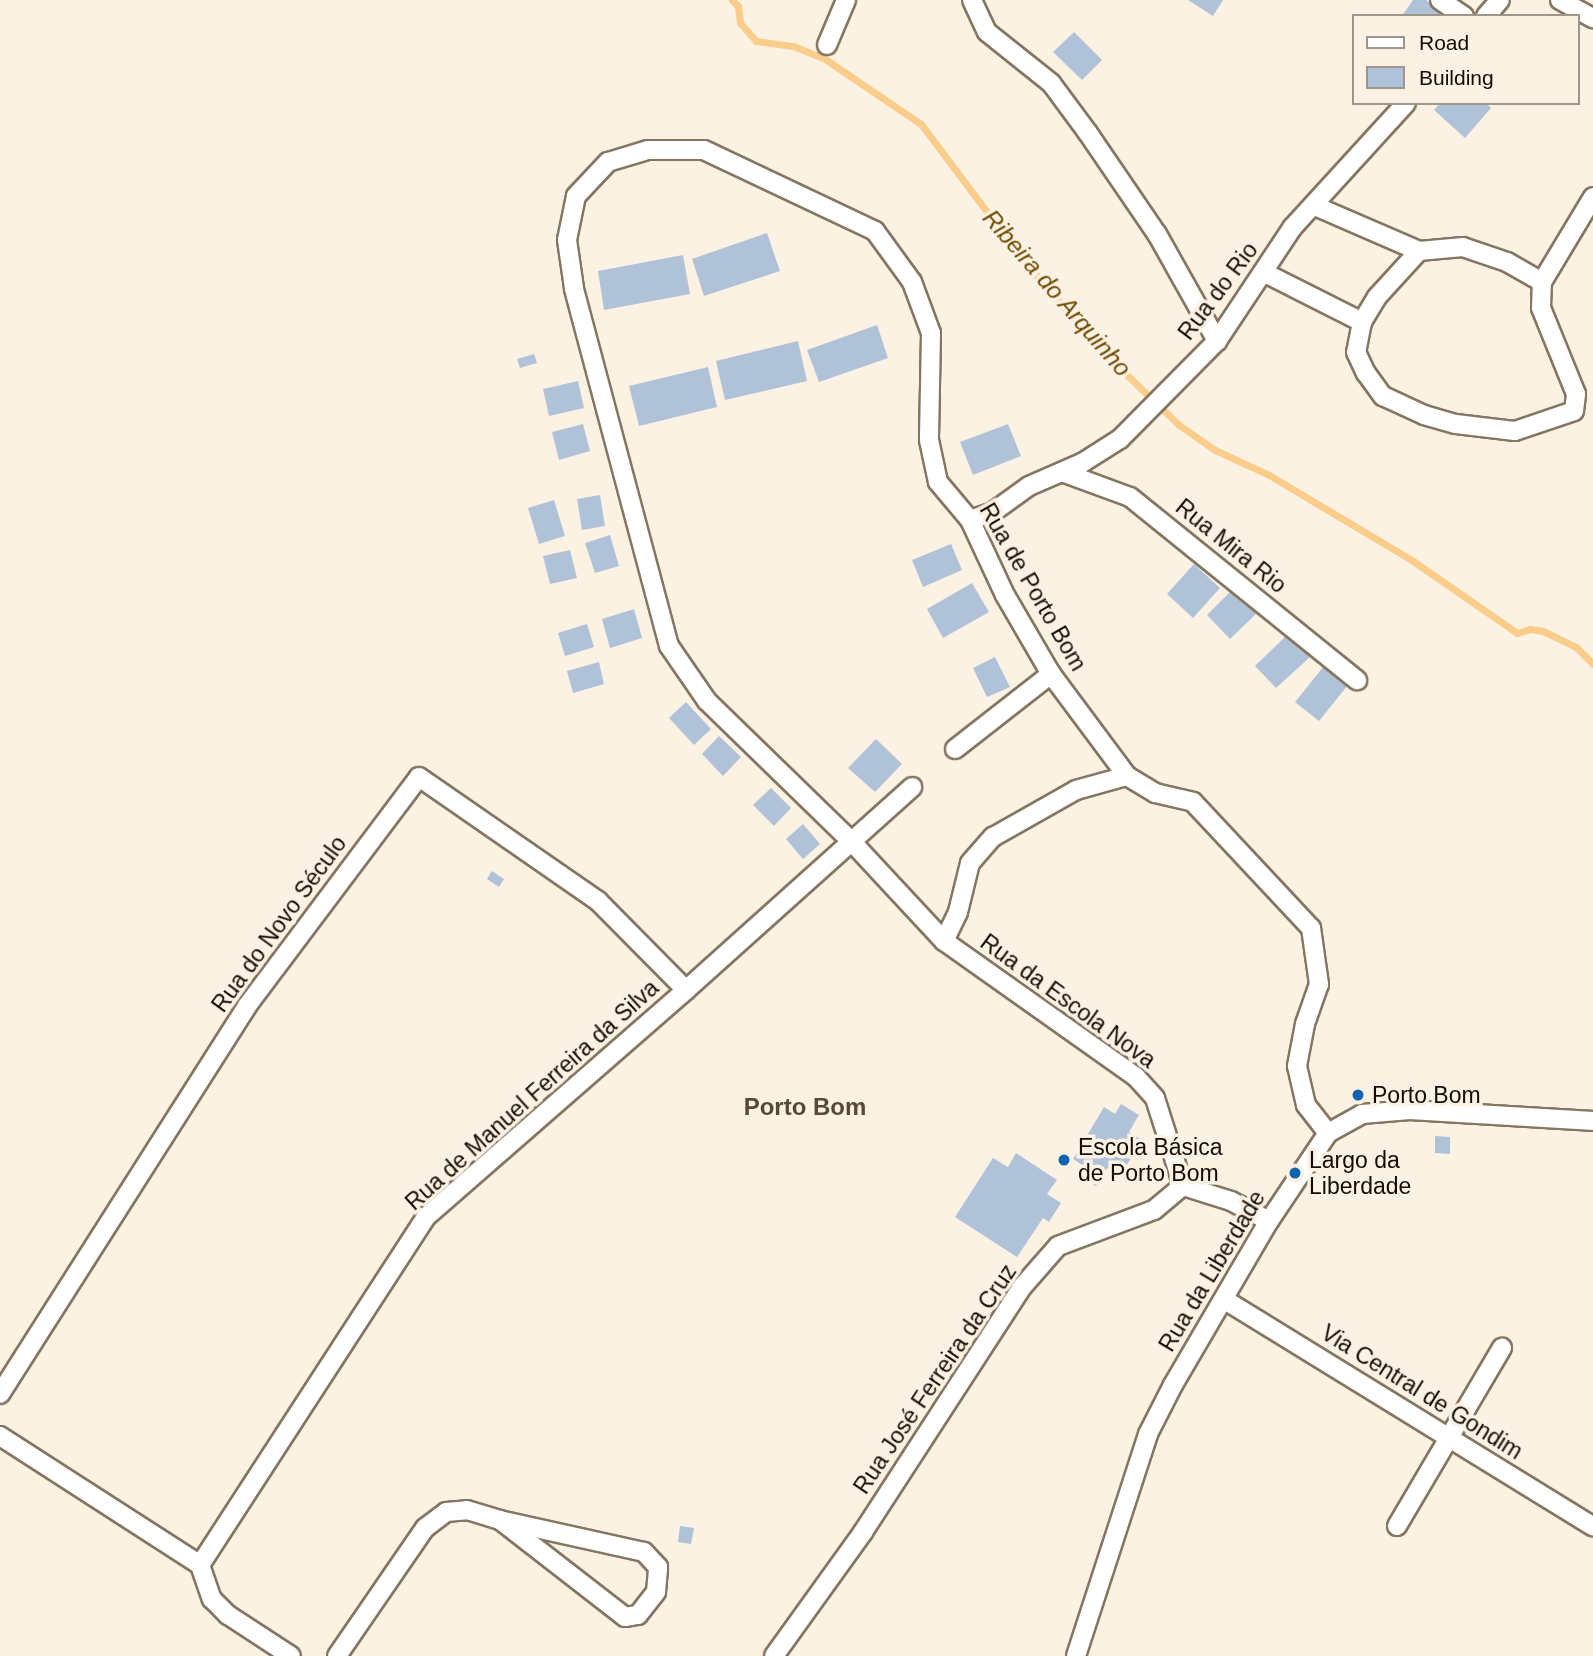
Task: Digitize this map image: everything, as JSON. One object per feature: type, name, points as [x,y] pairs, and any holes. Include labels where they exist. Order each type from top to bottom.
[{"type":"street","points":[[827,45],[846,0]]},
{"type":"street","points":[[972,0],[987,32],[1051,83],[1088,133],[1157,234],[1217,341]]},
{"type":"street","points":[[1440,0],[1461,14]]},
{"type":"street","points":[[1488,14],[1500,0]]},
{"type":"street","points":[[1560,0],[1593,18]]},
{"type":"street","name":"Rua do Rio","points":[[970,520],[993,512],[1029,486],[1062,472],[1119,439],[1217,341],[1292,229],[1404,105]]},
{"type":"street","name":"Rua de Porto Bom","points":[[851,841],[707,701],[669,646],[574,288],[567,240],[576,196],[608,162],[648,149],[704,150],[875,232],[912,282],[931,333],[929,440],[938,482],[970,520],[1005,595],[1051,674],[1128,776],[1154,793],[1193,803],[1311,928],[1319,984],[1305,1024],[1297,1066],[1306,1105],[1328,1133]]},
{"type":"street","points":[[1419,251],[1377,297],[1362,322],[1356,352],[1366,373],[1383,396],[1424,415],[1456,424],[1515,430],[1574,411],[1576,394],[1541,308],[1542,282],[1593,197]]},
{"type":"street","points":[[1315,206],[1419,251],[1463,247],[1507,262],[1542,282]]},
{"type":"street","points":[[1265,273],[1362,322]]},
{"type":"street","name":"Rua Mira Rio","points":[[1062,472],[1130,497],[1357,680]]},
{"type":"street","points":[[955,749],[1051,674]]},
{"type":"street","points":[[944,941],[958,912],[970,863],[993,837],[1076,790],[1128,776]]},
{"type":"street","name":"Rua do Novo Século","points":[[0,1394],[247,1006],[419,777],[598,901],[686,990]]},
{"type":"street","name":"Rua de Manuel Ferreira da Silva","points":[[200,1565],[427,1216],[686,990],[912,787]]},
{"type":"street","name":"Rua da Escola Nova","points":[[851,841],[944,941],[1136,1077],[1155,1098],[1183,1186]]},
{"type":"street","name":"Rua da Liberdade","points":[[1076,1656],[1148,1434],[1173,1385],[1269,1221],[1328,1133],[1362,1114],[1410,1110],[1593,1121]]},
{"type":"street","points":[[1183,1186],[1231,1201],[1269,1221]]},
{"type":"street","name":"Rua José Ferreira da Cruz","points":[[774,1656],[863,1532],[1023,1286],[1058,1246],[1154,1210],[1183,1186]]},
{"type":"street","name":"Via Central de Gondim","points":[[1224,1300],[1593,1527]]},
{"type":"street","points":[[1397,1526],[1502,1348]]},
{"type":"street","points":[[0,1436],[200,1565],[212,1599],[228,1615],[291,1656]]},
{"type":"street","points":[[337,1656],[425,1528],[446,1512],[467,1510],[500,1520],[644,1552],[658,1567],[656,1592],[638,1615],[625,1617],[500,1520]]},
{"type":"building","points":[[1188,0],[1223,0],[1213,16]]},
{"type":"building","points":[[1413,0],[1426,0],[1446,14],[1403,14]]},
{"type":"building","points":[[1074,32],[1102,60],[1082,80],[1053,52]]},
{"type":"building","points":[[1438,105],[1488,105],[1491,108],[1465,138],[1434,110]]},
{"type":"building","points":[[767,233],[780,271],[704,296],[692,259]]},
{"type":"building","points":[[683,255],[690,294],[604,310],[598,271]]},
{"type":"building","points":[[877,325],[888,358],[819,382],[807,350]]},
{"type":"building","points":[[798,341],[807,381],[725,400],[716,361]]},
{"type":"building","points":[[534,354],[537,363],[520,368],[517,359]]},
{"type":"building","points":[[708,367],[717,407],[639,426],[629,386]]},
{"type":"building","points":[[578,381],[584,408],[549,416],[543,389]]},
{"type":"building","points":[[583,424],[590,451],[559,460],[552,432]]},
{"type":"building","points":[[1008,424],[1021,456],[973,475],[960,442]]},
{"type":"building","points":[[600,495],[605,526],[582,530],[577,499]]},
{"type":"building","points":[[554,500],[565,536],[539,544],[528,508]]},
{"type":"building","points":[[610,535],[619,566],[595,573],[585,543]]},
{"type":"building","points":[[951,544],[962,570],[923,587],[912,560]]},
{"type":"building","points":[[570,550],[577,578],[550,584],[543,556]]},
{"type":"building","points":[[1194,564],[1220,588],[1193,618],[1167,594]]},
{"type":"building","points":[[972,583],[989,612],[943,638],[927,609]]},
{"type":"building","points":[[1232,590],[1256,614],[1230,639],[1207,615]]},
{"type":"building","points":[[634,609],[642,638],[610,648],[602,619]]},
{"type":"building","points":[[587,624],[594,647],[565,656],[558,633]]},
{"type":"building","points":[[1288,634],[1310,657],[1276,688],[1255,666]]},
{"type":"building","points":[[995,657],[1010,687],[987,697],[973,668]]},
{"type":"building","points":[[599,662],[604,684],[573,693],[567,671]]},
{"type":"building","points":[[1324,666],[1348,685],[1319,721],[1295,702]]},
{"type":"building","points":[[686,702],[711,729],[694,745],[669,718]]},
{"type":"building","points":[[719,736],[741,757],[723,776],[702,754]]},
{"type":"building","points":[[876,739],[902,764],[875,792],[848,768]]},
{"type":"building","points":[[771,788],[791,808],[774,826],[753,805]]},
{"type":"building","points":[[803,824],[820,844],[803,859],[786,839]]},
{"type":"building","points":[[492,871],[504,879],[499,887],[487,879]]},
{"type":"building","points":[[1121,1104],[1139,1115],[1129,1132],[1142,1140],[1120,1176],[1107,1168],[1096,1186],[1078,1175],[1084,1166],[1073,1159],[1104,1107],[1115,1114]]},
{"type":"building","points":[[1435,1136],[1450,1137],[1450,1154],[1435,1153]]},
{"type":"building","points":[[1016,1153],[1057,1180],[1047,1194],[1061,1203],[1049,1222],[1043,1218],[1017,1257],[955,1217],[993,1158],[1008,1167]]},
{"type":"building","points":[[680,1526],[694,1528],[691,1544],[678,1542]]},
{"type":"waterway","name":"Ribeira do Arquinho","points":[[732,0],[738,6],[740,23],[756,41],[793,46],[825,59],[921,124],[1024,261],[1100,349],[1179,425],[1215,450],[1269,475],[1413,561],[1517,633],[1530,629],[1543,631],[1576,647],[1593,664]]},
{"type":"place","name":"Porto Bom","points":[[1358,1095]]},
{"type":"place","name":"Escola Básica de Porto Bom","points":[[1064,1160]]},
{"type":"place","name":"Largo da Liberdade","points":[[1295,1173]]},
{"type":"district","name":"Porto Bom","points":[[805,1107]]}]
